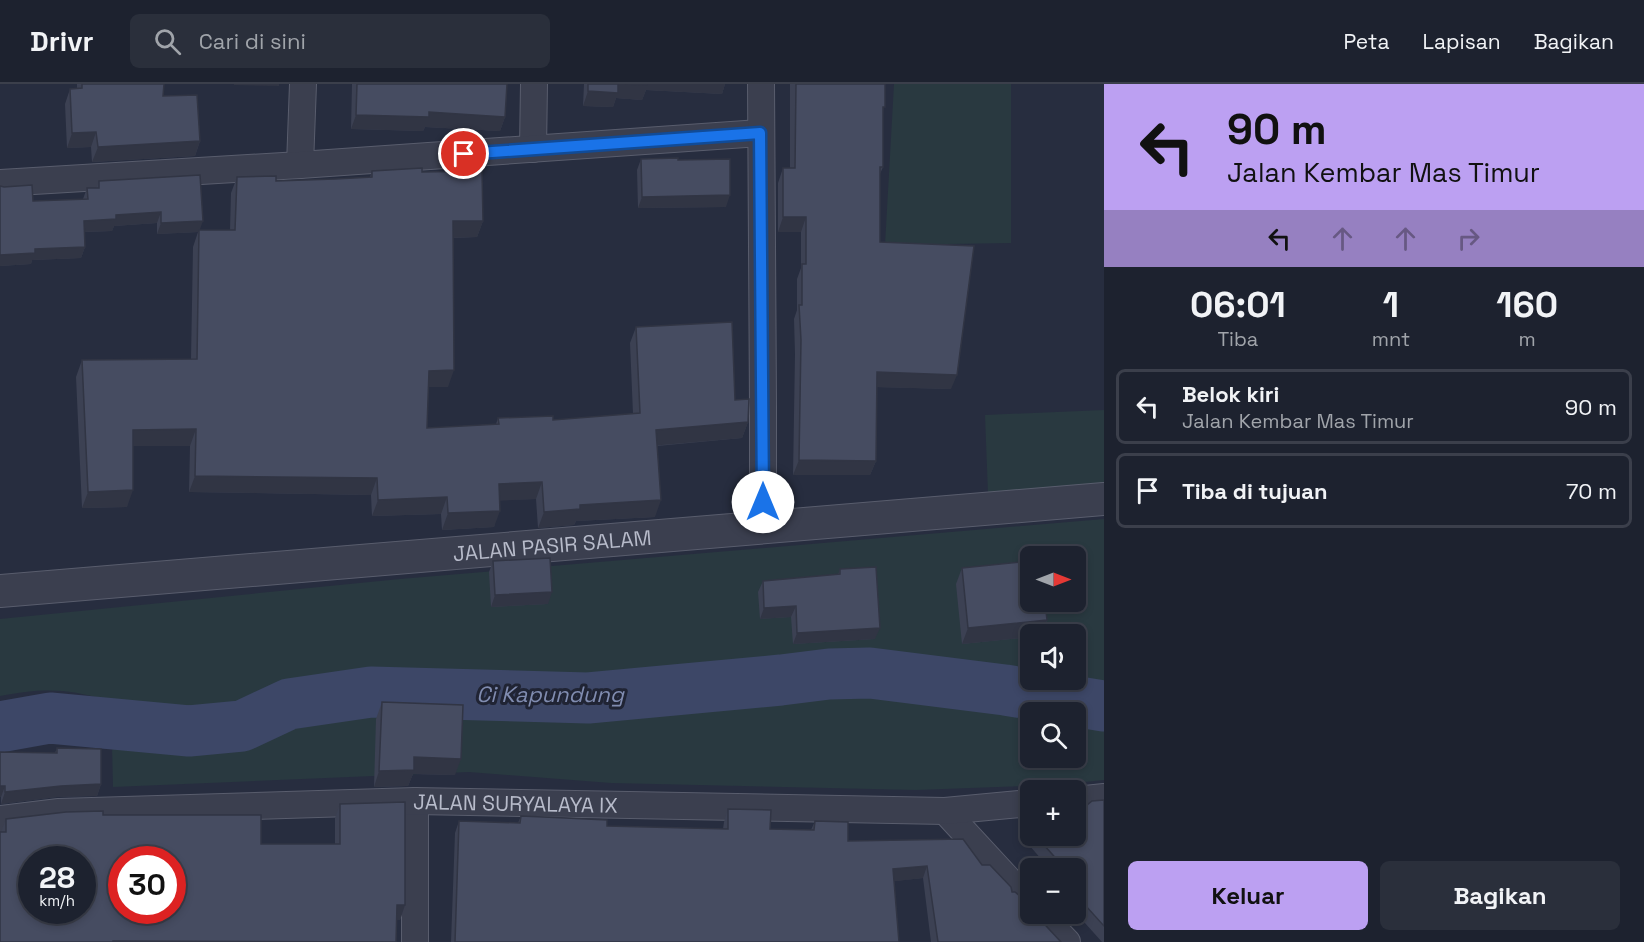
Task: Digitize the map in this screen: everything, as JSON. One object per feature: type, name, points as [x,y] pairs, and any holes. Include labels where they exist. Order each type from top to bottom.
[{"type":"street","points":[[300,165],[303,84]]},
{"type":"street","points":[[533,149],[534,84]]},
{"type":"street","points":[[760,529],[763,502],[761,84]]},
{"type":"street","points":[[0,183],[760,133]]},
{"type":"street","name":"JALAN PASIR SALAM","points":[[0,591],[760,529],[1104,498]]},
{"type":"street","points":[[1086,799],[1104,797]]},
{"type":"street","points":[[415,801],[415,942]]},
{"type":"street","name":"JALAN SURYALAYA IX","points":[[0,819],[59,812],[415,801],[945,811],[1020,804]]},
{"type":"street","points":[[945,811],[1020,892]]},
{"type":"street","points":[[1050,924],[1067,942]]},
{"type":"shaded area","points":[[894,84],[1011,84],[1011,243],[885,245]]},
{"type":"shaded area","points":[[1104,410],[1104,483],[988,494],[985,415]]},
{"type":"shaded area","points":[[1104,519],[1104,780],[1086,782],[1086,780],[1020,780],[1020,786],[916,790],[611,783],[469,772],[113,787],[112,746],[106,700],[54,690],[0,696],[0,619],[400,579]]},
{"type":"building","points":[[82,84],[164,84],[163,96],[197,95],[200,141],[98,147],[96,132],[72,133],[70,89],[82,88]]},
{"type":"building","points":[[357,84],[507,84],[505,117],[429,112],[429,117],[356,115]]},
{"type":"building","points":[[588,84],[618,84],[618,93],[588,91]]},
{"type":"building","points":[[796,84],[885,84],[883,167],[880,167],[880,242],[974,246],[957,375],[877,372],[876,461],[799,460],[801,340],[799,305],[802,305],[802,264],[806,264],[806,217],[783,217],[783,168],[795,168]]},
{"type":"building","points":[[678,158],[678,160],[730,159],[730,195],[642,197],[641,159]]},
{"type":"building","points":[[422,168],[422,172],[482,171],[483,221],[453,221],[454,370],[429,371],[427,428],[499,424],[498,418],[553,416],[553,420],[640,413],[636,327],[732,322],[735,400],[749,399],[748,422],[656,430],[661,500],[580,505],[580,509],[544,512],[542,482],[499,484],[500,511],[448,513],[447,497],[378,500],[377,478],[195,476],[196,429],[133,430],[133,490],[88,492],[82,360],[197,359],[199,230],[235,230],[237,177],[276,176],[276,181],[335,179],[372,177],[372,171]]},
{"type":"building","points":[[200,175],[203,221],[161,223],[161,212],[116,215],[116,219],[84,221],[85,247],[35,249],[35,253],[0,255],[0,186],[32,185],[33,201],[88,199],[87,188],[99,188],[99,181]]},
{"type":"building","points":[[550,558],[552,592],[495,595],[493,561]]},
{"type":"building","points":[[1020,562],[1020,612],[1046,612],[1047,620],[968,628],[962,568]]},
{"type":"building","points":[[876,567],[880,628],[797,633],[796,606],[764,608],[763,581],[840,574],[840,569]]},
{"type":"building","points":[[382,702],[463,705],[461,759],[414,757],[414,770],[379,771]]},
{"type":"building","points":[[57,748],[101,749],[101,784],[5,792],[5,786],[0,786],[0,752],[57,753]]},
{"type":"building","points":[[1104,800],[1104,926],[1086,906],[1086,858],[1056,858],[1045,846],[1086,846],[1086,806],[1092,801]]},
{"type":"building","points":[[405,802],[405,905],[397,905],[396,942],[0,942],[0,832],[6,832],[6,819],[66,812],[103,811],[103,815],[261,815],[261,844],[340,844],[340,804]]},
{"type":"building","points":[[728,809],[771,810],[770,829],[814,830],[815,821],[848,822],[848,841],[963,839],[982,865],[990,865],[1011,887],[1012,892],[1020,896],[1020,924],[1044,924],[1061,942],[938,942],[927,866],[893,869],[899,942],[455,942],[459,821],[520,823],[521,816],[607,820],[607,826],[728,829]]},
{"type":"waterway","name":"Ci Kapundung","points":[[0,727],[50,718],[189,731],[242,726],[289,704],[371,692],[588,698],[829,674],[870,673],[1005,690],[1104,706]]},
{"type":"route","points":[[464,154],[760,133],[763,502]]}]
